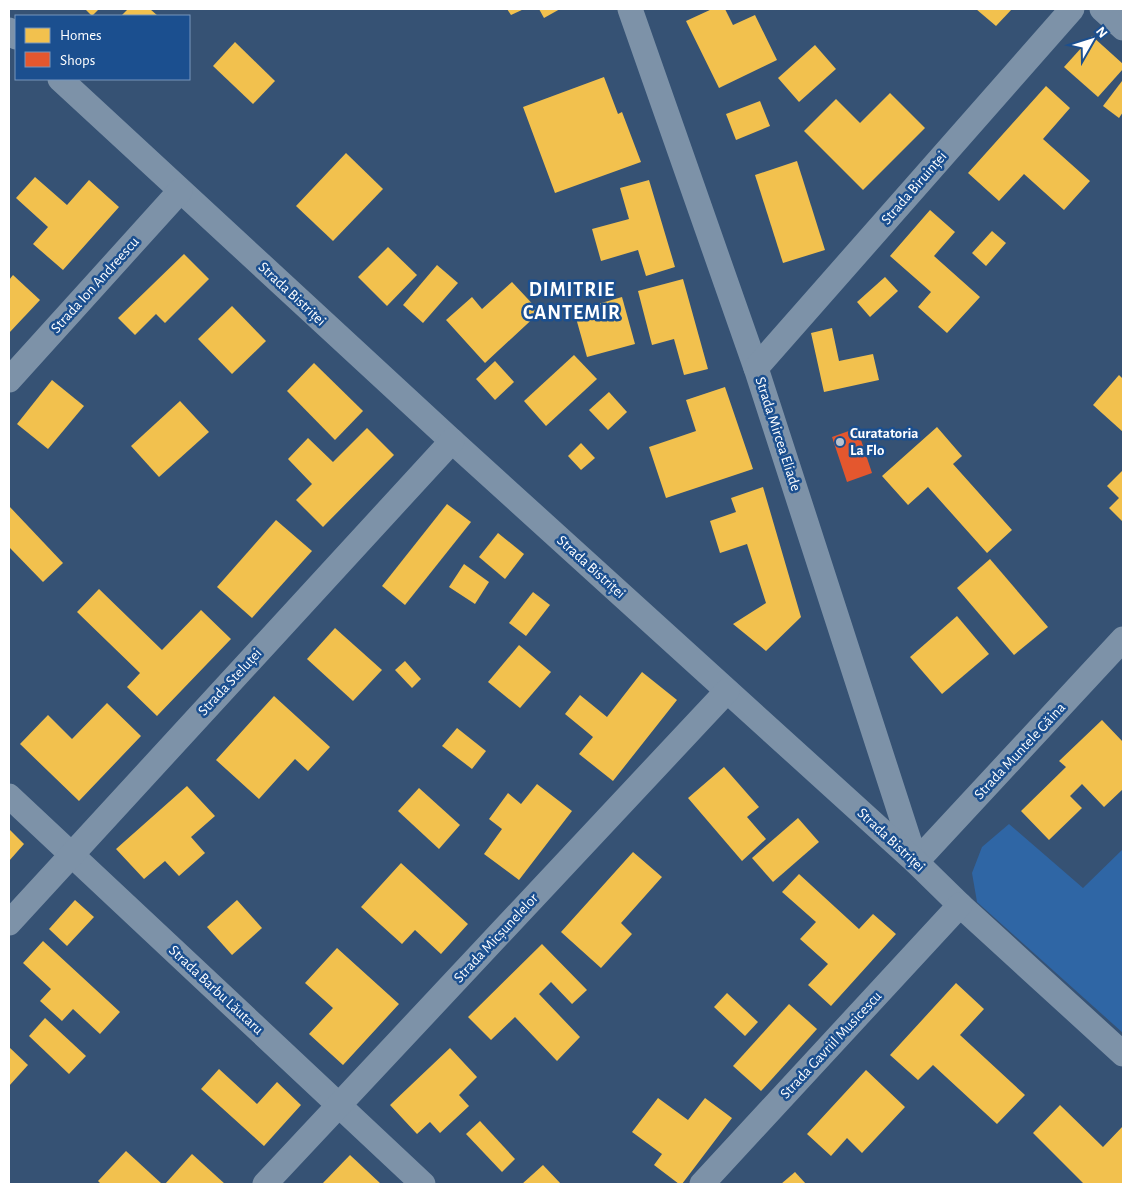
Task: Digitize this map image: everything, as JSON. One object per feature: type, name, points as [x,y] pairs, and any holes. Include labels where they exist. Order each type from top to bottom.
[{"type":"street","name":"Strada Mircea Eliade","points":[[630,9],[756,368],[916,862]]},
{"type":"street","name":"Strada Biruinței","points":[[756,368],[1072,9]]},
{"type":"street","points":[[1102,9],[1123,28]]},
{"type":"street","name":"Strada Bistriței","points":[[61,80],[452,441],[916,862],[960,905],[1123,1054]]},
{"type":"street","name":"Strada Ion Andreescu","points":[[9,380],[180,191]]},
{"type":"street","name":"Strada Steluței","points":[[9,923],[452,441]]},
{"type":"street","name":"Strada Muntele Găina","points":[[916,862],[1123,639]]},
{"type":"street","name":"Strada Micșunelelor","points":[[265,1184],[727,691]]},
{"type":"street","name":"Strada Barbu Lăutaru","points":[[9,796],[423,1184]]},
{"type":"street","name":"Strada Gavriil Musicescu","points":[[702,1184],[960,905]]},
{"type":"shaded area","points":[[1009,824],[1083,888],[1123,849],[1123,1033],[977,902],[972,873],[982,847]]},
{"type":"building: Homes","points":[[85,9],[99,9],[93,15]]},
{"type":"building: Homes","points":[[128,9],[150,9],[157,15],[122,15]]},
{"type":"building: Homes","points":[[507,9],[524,9],[511,15]]},
{"type":"building: Homes","points":[[539,9],[560,9],[544,18]]},
{"type":"building: Homes","points":[[712,9],[725,9],[733,25],[755,15],[777,60],[719,88],[686,21]]},
{"type":"building: Homes","points":[[976,9],[1012,9],[996,26]]},
{"type":"building: Homes","points":[[1092,36],[1123,64],[1123,69],[1098,97],[1064,67]]},
{"type":"building: Homes","points":[[235,42],[275,81],[253,104],[213,66]]},
{"type":"building: Homes","points":[[815,45],[836,69],[799,102],[778,78]]},
{"type":"building: Homes","points":[[604,77],[618,114],[622,112],[641,162],[555,193],[523,107]]},
{"type":"building: Homes","points":[[1122,81],[1123,112],[1119,118],[1103,106]]},
{"type":"building: Homes","points":[[1046,86],[1070,108],[1043,139],[1090,181],[1064,210],[1024,174],[999,201],[968,173]]},
{"type":"building: Homes","points":[[890,93],[925,128],[863,190],[804,131],[836,99],[860,123]]},
{"type":"building: Homes","points":[[760,101],[770,126],[736,140],[726,114]]},
{"type":"building: Homes","points":[[346,153],[383,189],[333,241],[296,206]]},
{"type":"building: Homes","points":[[797,161],[825,250],[783,263],[755,175]]},
{"type":"building: Homes","points":[[35,177],[67,205],[89,180],[119,207],[63,270],[33,244],[48,227],[16,198]]},
{"type":"building: Homes","points":[[649,180],[675,267],[646,276],[638,250],[601,261],[592,229],[629,219],[620,188]]},
{"type":"building: Homes","points":[[930,210],[955,232],[934,256],[980,297],[947,333],[918,307],[931,292],[890,256]]},
{"type":"building: Homes","points":[[992,231],[1006,243],[986,266],[972,253]]},
{"type":"building: Homes","points":[[388,247],[417,275],[387,306],[358,277]]},
{"type":"building: Homes","points":[[184,254],[209,279],[165,323],[156,314],[135,335],[118,318]]},
{"type":"building: Homes","points":[[437,265],[458,283],[423,323],[403,305]]},
{"type":"building: Homes","points":[[13,275],[40,300],[9,333],[9,280]]},
{"type":"building: Homes","points":[[885,277],[898,291],[870,317],[857,302]]},
{"type":"building: Homes","points":[[683,279],[708,369],[684,375],[674,339],[652,345],[638,291]]},
{"type":"building: Homes","points":[[512,282],[540,312],[485,363],[446,320],[472,297],[482,309]]},
{"type":"building: Homes","points":[[622,297],[635,344],[587,357],[574,311]]},
{"type":"building: Homes","points":[[232,306],[266,341],[232,374],[198,339]]},
{"type":"building: Homes","points":[[832,328],[839,361],[873,354],[879,380],[824,392],[811,333]]},
{"type":"building: Homes","points":[[574,355],[597,379],[546,426],[524,401]]},
{"type":"building: Homes","points":[[495,361],[514,382],[495,400],[476,379]]},
{"type":"building: Homes","points":[[314,363],[363,411],[335,440],[287,391]]},
{"type":"building: Homes","points":[[1119,375],[1123,379],[1123,432],[1093,405]]},
{"type":"building: Homes","points":[[52,380],[84,406],[48,449],[17,424]]},
{"type":"building: Homes","points":[[725,387],[753,469],[666,498],[649,447],[696,431],[686,400]]},
{"type":"building: Homes","points":[[609,392],[627,412],[608,430],[589,410]]},
{"type":"building: Homes","points":[[180,401],[209,432],[159,477],[131,446]]},
{"type":"building: Homes","points":[[937,427],[962,456],[953,464],[1012,530],[987,553],[928,487],[908,505],[882,476]]},
{"type":"building: Homes","points":[[367,428],[394,455],[323,527],[296,500],[312,484],[288,459],[308,438],[333,462]]},
{"type":"building: Homes","points":[[581,443],[595,458],[581,470],[568,456]]},
{"type":"building: Homes","points":[[1123,470],[1123,522],[1109,508],[1119,498],[1107,486]]},
{"type":"building: Homes","points":[[763,487],[801,617],[766,651],[733,624],[766,603],[747,544],[720,553],[710,521],[736,512],[731,498]]},
{"type":"building: Homes","points":[[447,504],[471,522],[405,605],[382,586]]},
{"type":"building: Homes","points":[[9,506],[63,563],[43,582],[9,547]]},
{"type":"building: Homes","points":[[276,520],[312,551],[252,618],[217,587]]},
{"type":"building: Homes","points":[[498,533],[524,554],[505,579],[479,557]]},
{"type":"building: Homes","points":[[990,559],[1048,627],[1014,655],[957,588]]},
{"type":"building: Homes","points":[[464,564],[489,582],[475,604],[449,587]]},
{"type":"building: Homes","points":[[99,589],[162,650],[201,610],[231,639],[157,716],[127,687],[140,673],[77,612]]},
{"type":"building: Homes","points":[[533,592],[550,605],[526,636],[509,623]]},
{"type":"building: Homes","points":[[957,616],[989,654],[942,694],[910,657]]},
{"type":"building: Homes","points":[[335,628],[382,670],[353,701],[307,659]]},
{"type":"building: Homes","points":[[519,645],[551,672],[520,708],[488,682]]},
{"type":"building: Homes","points":[[405,661],[421,679],[412,688],[395,670]]},
{"type":"building: Homes","points":[[642,672],[677,700],[613,781],[579,754],[593,737],[565,714],[580,695],[607,717]]},
{"type":"building: Homes","points":[[274,696],[330,747],[308,771],[295,759],[259,799],[216,760]]},
{"type":"building: Homes","points":[[107,703],[141,736],[79,801],[20,744],[48,715],[72,739]]},
{"type":"building: Homes","points":[[1102,720],[1123,742],[1123,789],[1104,807],[1082,784],[1070,796],[1082,808],[1049,840],[1021,811],[1066,767],[1059,761]]},
{"type":"building: Homes","points":[[457,728],[486,751],[472,769],[442,746]]},
{"type":"building: Homes","points":[[724,767],[759,807],[747,817],[766,839],[742,861],[688,798]]},
{"type":"building: Homes","points":[[537,784],[572,811],[519,880],[484,854],[502,829],[489,819],[508,793],[521,804]]},
{"type":"building: Homes","points":[[187,786],[215,816],[191,837],[205,853],[179,876],[165,861],[144,879],[116,849]]},
{"type":"building: Homes","points":[[419,788],[460,825],[439,849],[398,811]]},
{"type":"building: Homes","points":[[798,818],[819,842],[773,882],[752,858]]},
{"type":"building: Homes","points":[[9,829],[24,844],[9,861]]},
{"type":"building: Homes","points":[[633,852],[662,877],[621,923],[632,934],[601,968],[561,932]]},
{"type":"building: Homes","points":[[401,863],[468,924],[441,954],[415,930],[402,944],[361,907]]},
{"type":"building: Homes","points":[[799,874],[859,929],[873,914],[896,934],[831,1006],[808,985],[828,964],[800,939],[816,922],[782,892]]},
{"type":"building: Homes","points":[[75,900],[94,917],[67,946],[49,929]]},
{"type":"building: Homes","points":[[237,900],[262,928],[232,955],[207,927]]},
{"type":"building: Homes","points":[[43,941],[120,1012],[100,1034],[73,1009],[62,1021],[40,1001],[51,989],[23,963]]},
{"type":"building: Homes","points":[[542,944],[587,990],[572,1004],[551,982],[539,994],[580,1037],[557,1061],[515,1017],[491,1040],[468,1017]]},
{"type":"building: Homes","points":[[337,948],[399,1004],[343,1065],[309,1034],[333,1008],[305,983]]},
{"type":"building: Homes","points":[[956,983],[984,1009],[960,1035],[1025,1095],[997,1124],[933,1065],[918,1080],[890,1055]]},
{"type":"building: Homes","points":[[727,993],[758,1022],[745,1036],[714,1007]]},
{"type":"building: Homes","points":[[789,1004],[817,1029],[761,1091],[733,1066]]},
{"type":"building: Homes","points":[[45,1018],[86,1056],[69,1074],[29,1036]]},
{"type":"building: Homes","points":[[9,1047],[28,1065],[9,1086]]},
{"type":"building: Homes","points":[[450,1048],[477,1077],[459,1095],[469,1106],[440,1133],[430,1122],[417,1134],[390,1105]]},
{"type":"building: Homes","points":[[219,1069],[257,1104],[277,1082],[301,1105],[264,1146],[201,1089]]},
{"type":"building: Homes","points":[[866,1070],[905,1107],[862,1153],[847,1138],[831,1156],[807,1134]]},
{"type":"building: Homes","points":[[658,1098],[688,1120],[705,1098],[732,1118],[682,1184],[679,1184],[654,1165],[662,1154],[632,1132]]},
{"type":"building: Homes","points":[[1060,1105],[1103,1147],[1123,1126],[1123,1184],[1082,1184],[1033,1133]]},
{"type":"building: Homes","points":[[480,1121],[515,1159],[502,1172],[466,1134]]},
{"type":"building: Homes","points":[[126,1151],[162,1184],[101,1184],[98,1181]]},
{"type":"building: Homes","points":[[192,1154],[225,1184],[165,1184]]},
{"type":"building: Homes","points":[[350,1155],[381,1184],[322,1184]]},
{"type":"building: Homes","points":[[543,1165],[561,1184],[522,1184]]},
{"type":"building: Homes","points":[[795,1172],[806,1184],[781,1184]]},
{"type":"building: Shops","points":[[857,428],[872,473],[847,482],[832,437]]},
{"type":"place","name":"Curatatoria La Flo","points":[[840,442]]},
{"type":"district","name":"DIMITRIE CANTEMIR","points":[[572,302]]}]
